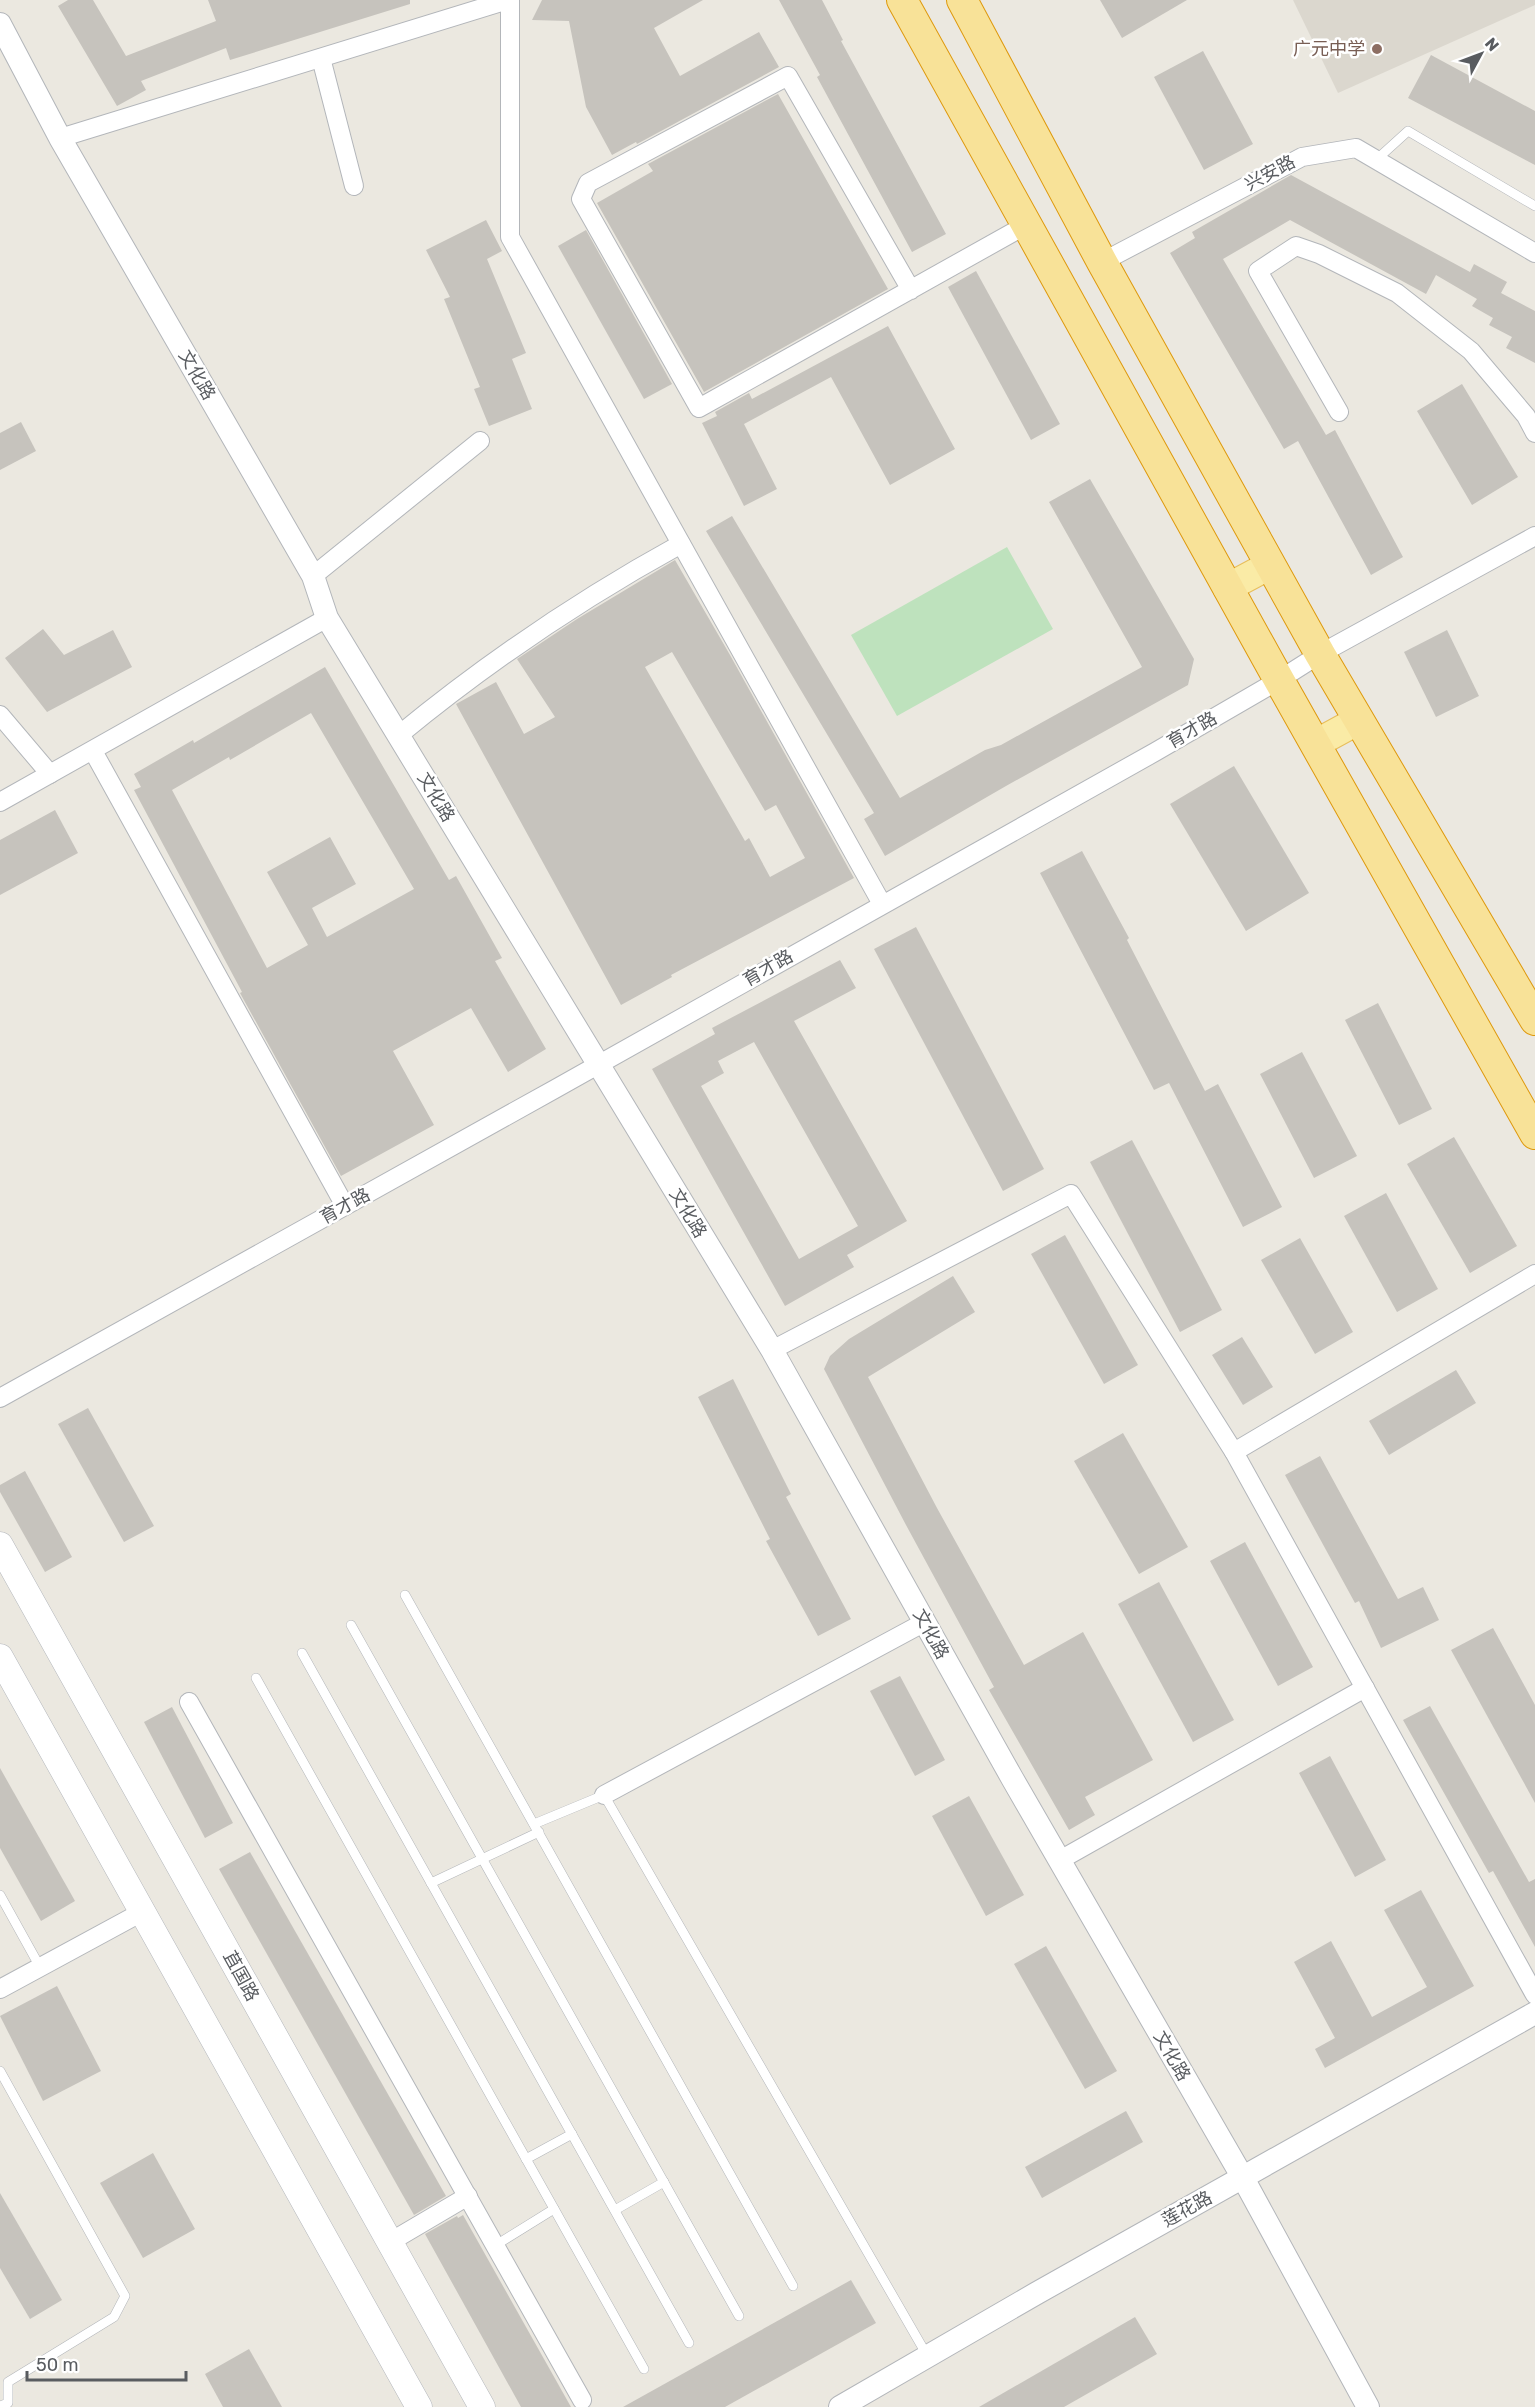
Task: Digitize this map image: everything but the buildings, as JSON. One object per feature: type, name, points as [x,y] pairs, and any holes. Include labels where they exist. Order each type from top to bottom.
[{"type":"highway","points":[[902,0],[1227,588],[1535,1134]]},
{"type":"highway","points":[[962,0],[1102,262],[1270,565],[1535,1020]]},
{"type":"main road","points":[[1227,588],[1270,565]]},
{"type":"main road","points":[[1315,744],[1359,720]]},
{"type":"main road","name":"苴国路","points":[[0,1545],[482,2407]]},
{"type":"main road","points":[[0,1657],[419,2407]]},
{"type":"street","points":[[60,138],[509,0],[510,237],[882,904]]},
{"type":"street","name":"文化路","points":[[0,24],[60,138],[313,576],[327,618],[772,1350],[1060,1860],[1243,2178],[1368,2407]]},
{"type":"street","points":[[321,58],[354,186]]},
{"type":"street","points":[[911,290],[788,76],[588,183],[581,199],[699,408],[911,290],[1026,225]]},
{"type":"street","name":"兴安路","points":[[1102,262],[1302,157],[1356,148],[1535,253]]},
{"type":"street","points":[[1339,412],[1258,271],[1296,246],[1319,254],[1397,293],[1471,351],[1526,416],[1535,434]]},
{"type":"street","points":[[313,576],[480,441]]},
{"type":"street","name":"育才路","points":[[0,1398],[598,1065],[1279,680],[1320,654],[1535,536]]},
{"type":"street","points":[[399,735],[510,648],[578,603],[681,543]]},
{"type":"street","points":[[0,802],[327,618]]},
{"type":"street","points":[[0,714],[50,774]]},
{"type":"street","points":[[93,751],[345,1206]]},
{"type":"street","points":[[772,1350],[1071,1194],[1234,1452],[1535,1995]]},
{"type":"street","points":[[1234,1452],[1535,1274]]},
{"type":"street","points":[[604,1795],[925,1622]]},
{"type":"street","points":[[1060,1860],[1365,1688]]},
{"type":"street","points":[[189,1702],[582,2400]]},
{"type":"street","points":[[0,1989],[142,1912]]},
{"type":"street","name":"莲花路","points":[[840,2407],[1535,2013]]},
{"type":"street","points":[[390,2242],[468,2196]]},
{"type":"lane","points":[[1376,160],[1408,131],[1535,206]]},
{"type":"lane","points":[[405,1595],[793,2286]]},
{"type":"lane","points":[[351,1625],[739,2316]]},
{"type":"lane","points":[[302,1653],[689,2343]]},
{"type":"lane","points":[[256,1678],[644,2369]]},
{"type":"lane","points":[[431,1883],[604,1795],[928,2356]]},
{"type":"lane","points":[[0,1895],[40,1967]]},
{"type":"lane","points":[[0,2071],[125,2295],[114,2317],[8,2382],[8,2403],[0,2406]]},
{"type":"lane","points":[[526,2159],[572,2134]]},
{"type":"lane","points":[[615,2210],[664,2182]]},
{"type":"lane","points":[[496,2245],[554,2209]]},
{"type":"shaded area","name":"广元中学","points":[[1293,0],[1535,0],[1535,5],[1338,93]]},
{"type":"green space","points":[[1007,547],[1053,629],[897,716],[851,635]]},
{"type":"place","name":"广元中学","points":[[1377,49]]}]
